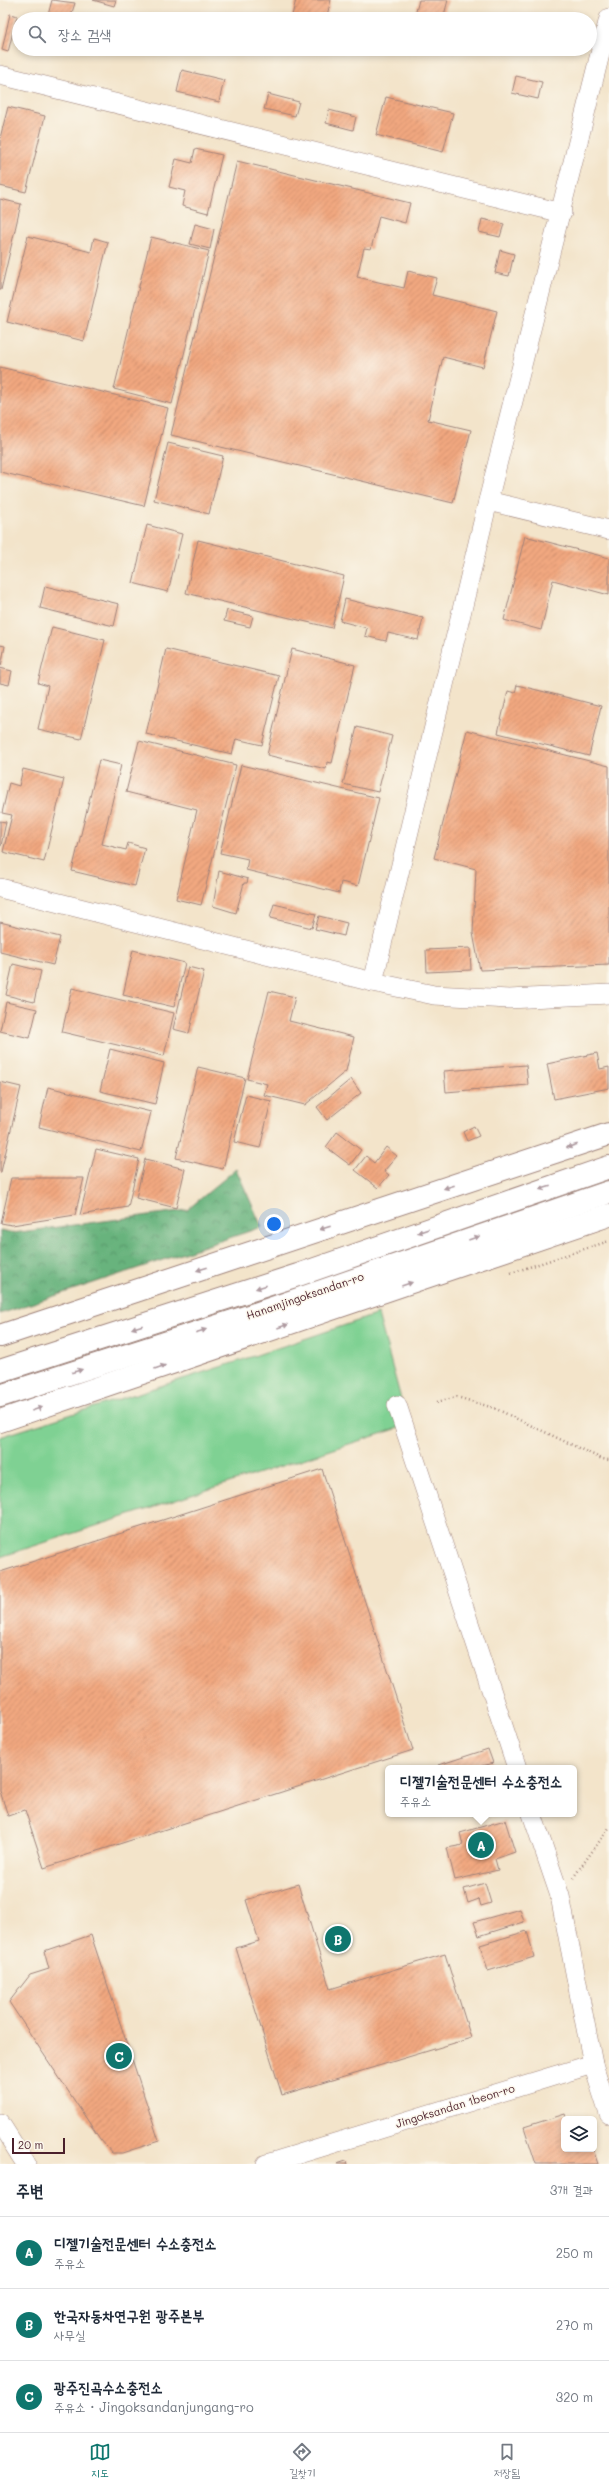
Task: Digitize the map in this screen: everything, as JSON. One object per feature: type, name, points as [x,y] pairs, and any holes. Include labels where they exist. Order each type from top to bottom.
[{"type":"highway","points":[[0,1336],[609,1134]]},
{"type":"highway","name":"Hanamjingoksandan-ro","points":[[0,1370],[298,1275],[609,1167]]},
{"type":"highway","name":"Hanamjingoksandan-ro","points":[[0,1396],[305,1296],[609,1192]]},
{"type":"highway","points":[[0,1421],[609,1215]]},
{"type":"street","points":[[373,982],[488,501],[562,213],[609,18]]},
{"type":"street","points":[[0,75],[562,213]]},
{"type":"street","points":[[488,501],[609,530]]},
{"type":"street","points":[[0,888],[373,982],[434,995],[509,999],[609,994]]},
{"type":"street","points":[[397,1405],[516,1765]]},
{"type":"street","points":[[533,1817],[560,1896],[593,2064],[609,2114]]},
{"type":"street","name":"Jingoksandan 1beon-ro","points":[[266,2164],[593,2064]]},
{"type":"street","points":[[0,2123],[26,2164]]},
{"type":"path","points":[[511,1272],[609,1241]]},
{"type":"path","points":[[437,1402],[457,1397],[494,1408],[602,1459],[609,1460]]},
{"type":"path","points":[[560,1896],[609,1828]]},
{"type":"green space","points":[[236,1169],[262,1227],[0,1314],[0,1230],[13,1233],[187,1210]]},
{"type":"green space","points":[[378,1314],[408,1425],[0,1557],[0,1437],[239,1361]]},
{"type":"building","points":[[52,0],[75,3],[72,12],[49,12]]},
{"type":"building","points":[[93,0],[116,0],[114,6]]},
{"type":"building","points":[[296,0],[331,0],[328,12],[293,12]]},
{"type":"building","points":[[419,0],[448,0],[445,12],[416,12]]},
{"type":"building","points":[[10,14],[12,15],[12,36],[8,52],[2,50]]},
{"type":"building","points":[[182,70],[224,80],[219,102],[177,92]]},
{"type":"building","points":[[516,76],[542,82],[538,99],[512,93]]},
{"type":"building","points":[[268,94],[299,102],[295,116],[264,109]]},
{"type":"building","points":[[386,97],[453,113],[443,152],[376,135]]},
{"type":"building","points":[[8,107],[45,116],[26,192],[0,186],[0,138]]},
{"type":"building","points":[[329,110],[356,117],[353,130],[326,123]]},
{"type":"building","points":[[195,149],[222,155],[208,213],[182,206],[185,191],[169,187],[176,159],[192,163]]},
{"type":"building","points":[[237,161],[410,203],[405,223],[379,216],[371,249],[364,248],[357,277],[404,288],[408,271],[437,278],[432,295],[497,311],[483,367],[443,357],[428,420],[471,430],[453,503],[171,435]]},
{"type":"building","points":[[0,199],[21,204],[1,290],[0,290]]},
{"type":"building","points":[[482,219],[504,224],[500,237],[479,232]]},
{"type":"building","points":[[195,224],[214,229],[210,249],[190,244]]},
{"type":"building","points":[[28,236],[91,252],[94,238],[108,242],[84,341],[7,322]]},
{"type":"building","points":[[151,237],[209,251],[172,404],[114,389]]},
{"type":"building","points":[[500,250],[514,254],[509,276],[495,273]]},
{"type":"building","points":[[0,367],[168,408],[144,506],[0,472]]},
{"type":"building","points":[[168,443],[223,456],[209,514],[154,500]]},
{"type":"building","points":[[147,525],[182,534],[168,592],[133,583]]},
{"type":"building","points":[[525,536],[609,558],[609,595],[553,580],[541,630],[504,620]]},
{"type":"building","points":[[198,540],[344,576],[332,628],[186,593]]},
{"type":"building","points":[[45,586],[119,604],[114,626],[40,608]]},
{"type":"building","points":[[345,599],[423,618],[418,640],[388,633],[386,641],[365,636],[367,628],[340,621]]},
{"type":"building","points":[[227,610],[253,616],[250,627],[224,621]]},
{"type":"building","points":[[52,627],[105,640],[81,739],[38,729],[48,686],[38,683]]},
{"type":"building","points":[[0,645],[5,646],[1,666],[0,665]]},
{"type":"building","points":[[166,649],[279,676],[262,745],[236,739],[232,754],[146,734]]},
{"type":"building","points":[[292,649],[355,665],[332,763],[327,762],[326,769],[267,755]]},
{"type":"building","points":[[0,668],[12,671],[9,685],[0,683]]},
{"type":"building","points":[[517,685],[601,706],[589,756],[498,733],[508,691],[515,693]]},
{"type":"building","points":[[357,727],[392,736],[378,792],[343,784]]},
{"type":"building","points":[[467,730],[609,766],[609,965],[480,970],[473,933],[476,869],[434,858]]},
{"type":"building","points":[[139,741],[236,765],[201,905],[176,899],[197,810],[126,792]]},
{"type":"building","points":[[99,760],[121,765],[102,844],[126,850],[128,843],[145,848],[135,886],[72,871]]},
{"type":"building","points":[[241,765],[379,798],[358,886],[341,882],[339,893],[246,870],[248,859],[220,853]]},
{"type":"building","points":[[23,769],[64,779],[44,862],[3,852],[12,815],[2,813],[9,783],[19,786]]},
{"type":"building","points":[[0,821],[6,822],[1,846],[0,846]]},
{"type":"building","points":[[219,871],[248,879],[247,883],[244,883],[236,913],[213,906]]},
{"type":"building","points":[[274,904],[316,914],[312,928],[270,918]]},
{"type":"building","points":[[319,916],[347,923],[344,936],[315,929]]},
{"type":"building","points":[[0,922],[60,937],[53,965],[0,952]]},
{"type":"building","points":[[470,948],[471,970],[427,972],[426,950]]},
{"type":"building","points":[[133,950],[185,963],[174,1007],[123,995]]},
{"type":"building","points":[[13,964],[41,971],[34,1002],[6,995]]},
{"type":"building","points":[[188,967],[204,971],[189,1033],[173,1029]]},
{"type":"building","points":[[72,988],[174,1013],[164,1056],[62,1032]]},
{"type":"building","points":[[269,991],[295,997],[289,1021],[354,1037],[346,1071],[305,1105],[264,1095],[267,1084],[247,1079]]},
{"type":"building","points":[[6,1002],[37,1009],[30,1038],[0,1031]]},
{"type":"building","points":[[110,1049],[164,1063],[155,1104],[100,1091]]},
{"type":"building","points":[[597,1053],[600,1069],[609,1067],[609,1088],[554,1099],[547,1064]]},
{"type":"building","points":[[526,1065],[528,1085],[446,1092],[444,1071]]},
{"type":"building","points":[[198,1067],[245,1078],[223,1169],[176,1158]]},
{"type":"building","points":[[351,1079],[361,1093],[327,1120],[317,1107]]},
{"type":"building","points":[[0,1082],[21,1087],[1,1172],[0,1172]]},
{"type":"building","points":[[48,1087],[151,1112],[141,1152],[39,1127]]},
{"type":"building","points":[[246,1095],[271,1101],[260,1148],[234,1142]]},
{"type":"building","points":[[474,1126],[479,1136],[467,1141],[463,1132]]},
{"type":"building","points":[[337,1132],[361,1150],[350,1165],[326,1147]]},
{"type":"building","points":[[386,1147],[397,1156],[384,1171],[389,1175],[378,1188],[355,1170],[366,1156],[374,1163]]},
{"type":"building","points":[[96,1149],[139,1159],[128,1207],[80,1215]]},
{"type":"building","points":[[145,1159],[185,1169],[176,1208],[136,1198]]},
{"type":"building","points":[[11,1178],[84,1178],[75,1215],[12,1225],[1,1223]]},
{"type":"building","points":[[322,1469],[413,1750],[44,1868],[25,1810],[8,1816],[0,1791],[0,1572]]},
{"type":"building","points":[[488,1749],[493,1763],[486,1765],[439,1765]]},
{"type":"building","points":[[505,1820],[515,1852],[495,1859],[498,1870],[455,1880],[447,1848],[463,1845],[460,1833]]},
{"type":"building","points":[[485,1883],[491,1903],[481,1906],[479,1899],[468,1903],[464,1889]]},
{"type":"building","points":[[298,1884],[330,1989],[445,1954],[471,2038],[282,2095],[236,1948],[259,1941],[246,1900]]},
{"type":"building","points":[[520,1909],[524,1922],[479,1936],[474,1922]]},
{"type":"building","points":[[527,1931],[534,1957],[488,1971],[480,1945]]},
{"type":"building","points":[[91,1935],[159,2141],[122,2153],[112,2153],[100,2139],[9,2002],[30,1975],[49,1969],[44,1951]]},
{"type":"building","points":[[565,2114],[566,2116],[561,2116],[561,2152],[594,2152],[598,2164],[536,2164],[524,2127]]},
{"type":"building","points":[[346,2161],[347,2164],[337,2164]]},
{"type":"place","name":"디젤기술전문센터 수소충전소","points":[[481,1845]]},
{"type":"place","name":"한국자동차연구원 광주본부","points":[[338,1939]]},
{"type":"place","name":"광주진곡수소충전소","points":[[119,2056]]}]
